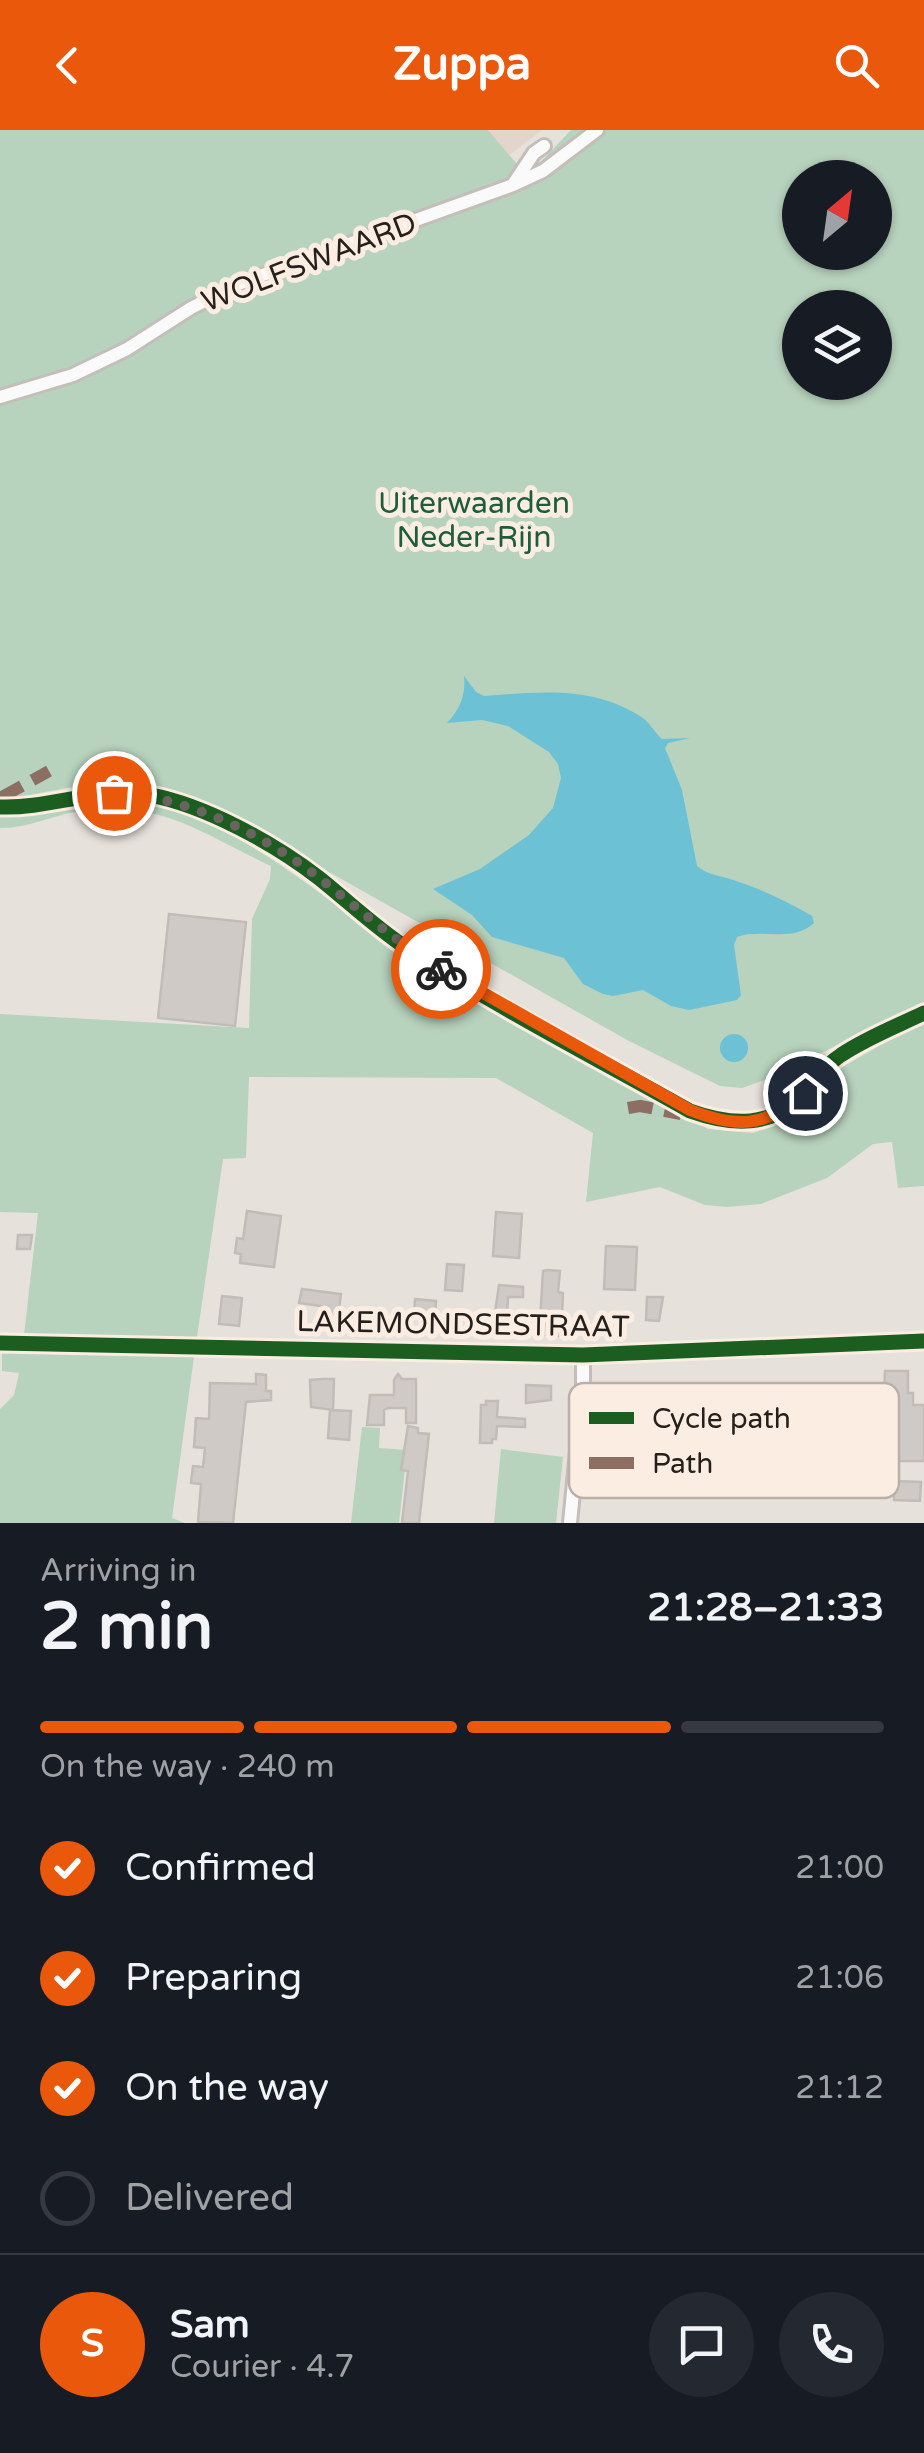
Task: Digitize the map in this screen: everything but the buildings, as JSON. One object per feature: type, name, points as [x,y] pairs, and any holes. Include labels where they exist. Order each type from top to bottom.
[{"type":"street","name":"WOLFSWAARD","points":[[0,396],[73,376],[238,284],[543,172],[597,130]]},
{"type":"street","points":[[512,185],[544,146]]},
{"type":"street","points":[[0,807],[114,793],[184,803],[269,846],[316,876],[370,922],[440,969],[690,1110],[711,1118],[737,1123],[763,1120],[785,1110],[841,1055],[924,1013]]},
{"type":"street","name":"LAKEMONDSESTRAAT","points":[[0,1343],[584,1355],[924,1341]]},
{"type":"street","points":[[584,1355],[584,1383]]},
{"type":"street","points":[[570,1523],[573,1498]]},
{"type":"shaded area","points":[[464,130],[542,130],[490,170]]},
{"type":"green space","name":"Uiterwaarden Neder-Rijn","points":[[0,130],[488,130],[522,170],[538,165],[571,130],[924,130],[924,1002],[773,1077],[742,1088],[720,1086],[629,1041],[203,801],[148,785],[78,786],[0,800]]},
{"type":"green space","points":[[130,798],[191,816],[246,843],[409,961],[708,1129],[753,1133],[774,1126],[804,1107],[839,1069],[924,1020],[924,1186],[898,1188],[892,1142],[873,1144],[827,1178],[761,1204],[705,1205],[660,1187],[586,1202],[593,1133],[496,1078],[249,1077],[246,1158],[223,1159],[197,1337],[24,1335],[38,1213],[0,1212],[0,1014],[249,1028],[252,919],[270,879],[271,866],[178,821],[130,809],[75,812],[0,828],[0,813]]},
{"type":"green space","points":[[2,1352],[194,1357],[172,1518],[185,1523],[0,1523],[0,1409],[14,1395],[19,1373],[2,1371]]},
{"type":"green space","points":[[362,1427],[380,1428],[379,1448],[407,1450],[399,1523],[351,1523]]},
{"type":"green space","points":[[501,1449],[563,1457],[556,1523],[494,1523]]},
{"type":"water","points":[[464,676],[484,696],[564,693],[603,699],[640,716],[662,739],[690,738],[668,743],[665,748],[682,790],[697,866],[784,901],[812,916],[814,923],[787,934],[737,937],[734,945],[741,995],[737,1000],[689,1010],[671,1006],[643,990],[603,994],[583,984],[564,958],[492,937],[472,915],[433,889],[480,869],[529,835],[553,808],[561,778],[558,764],[549,752],[508,726],[482,720],[447,723],[461,701]]},
{"type":"water","points":[[734,1034],[744,1038],[748,1048],[744,1058],[734,1062],[724,1058],[720,1048],[724,1038]]},
{"type":"marked path","points":[[0,798],[49,771]]},
{"type":"marked path","points":[[628,1108],[640,1106],[681,1114]]},
{"type":"cycle path","points":[[0,807],[112,793],[150,795],[193,807],[261,839],[301,865],[396,941],[477,992],[690,1111],[721,1119],[750,1121],[778,1113],[804,1094],[841,1055],[924,1013]]},
{"type":"cycle path","points":[[0,1343],[583,1355],[924,1341]]},
{"type":"way so far","points":[[114,793],[184,803],[269,846],[316,876],[406,948],[441,969]]},
{"type":"route","points":[[441,969],[690,1110],[711,1118],[737,1123],[763,1120],[785,1110],[805,1093]]}]
